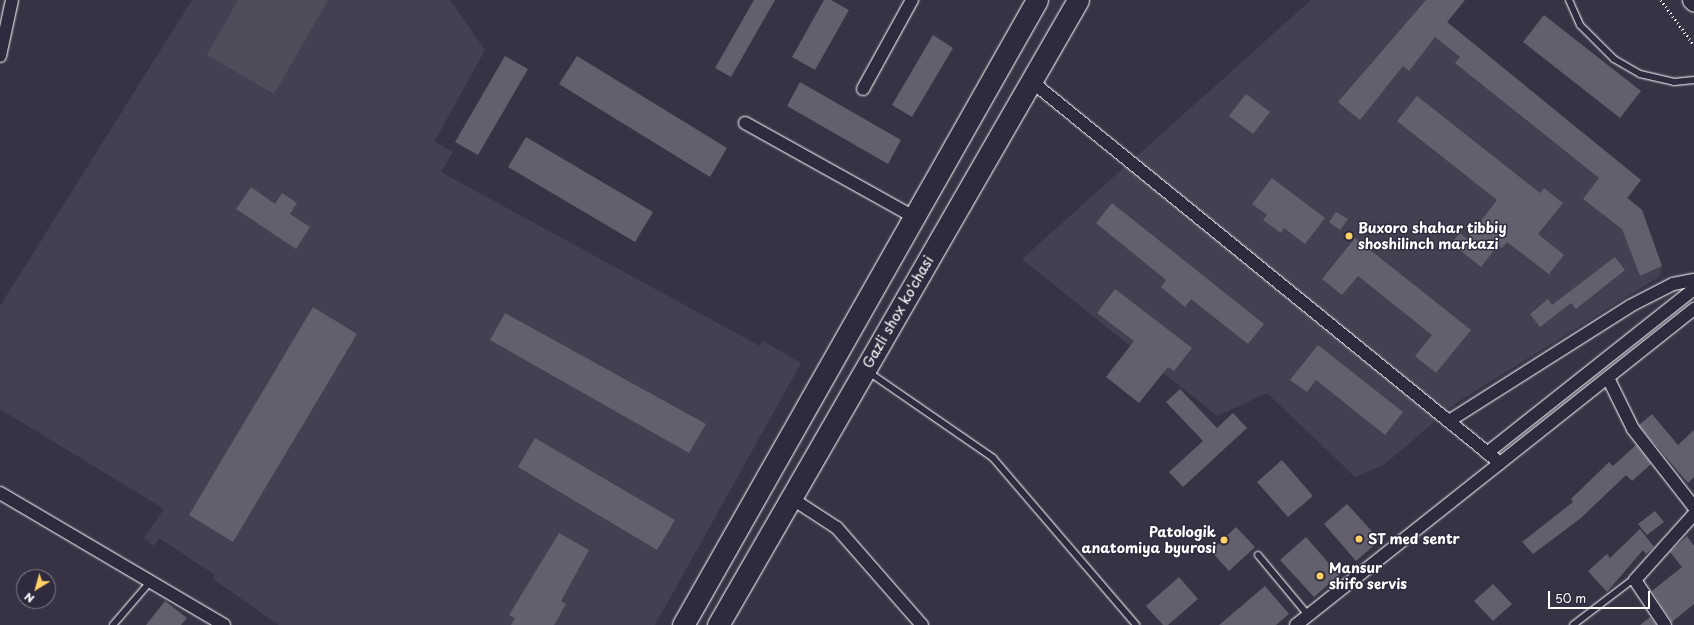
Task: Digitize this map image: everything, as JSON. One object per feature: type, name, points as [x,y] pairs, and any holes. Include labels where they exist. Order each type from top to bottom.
[{"type":"highway","points":[[682,625],[1037,0]]},
{"type":"highway","name":"Gazli shox ko'chasi","points":[[718,625],[1078,0]]},
{"type":"street","points":[[0,56],[12,0]]},
{"type":"street","points":[[863,89],[912,0]]},
{"type":"street","points":[[1031,82],[1500,463]]},
{"type":"street","points":[[745,123],[914,218]]},
{"type":"street","points":[[1449,421],[1613,316],[1673,284],[1694,280]]},
{"type":"street","points":[[1487,452],[1694,289]]},
{"type":"street","points":[[1296,625],[1694,309]]},
{"type":"street","points":[[1608,378],[1633,429],[1694,508]]},
{"type":"street","points":[[0,493],[224,625]]},
{"type":"street","points":[[791,498],[836,528],[922,625]]},
{"type":"street","points":[[1665,625],[1635,584],[1637,576],[1694,514]]},
{"type":"lane","points":[[1569,0],[1580,25],[1614,59],[1640,74],[1674,82],[1694,80]]},
{"type":"lane","points":[[865,370],[993,458],[1136,625]]},
{"type":"lane","points":[[1258,555],[1308,615]]},
{"type":"lane","points":[[1573,625],[1622,584],[1637,576]]},
{"type":"lane","points":[[113,625],[150,582]]},
{"type":"path","points":[[1661,0],[1694,45]]},
{"type":"shaded area","points":[[192,0],[450,0],[485,50],[434,142],[453,152],[441,172],[760,346],[763,341],[801,363],[655,625],[279,625],[213,579],[215,575],[159,538],[154,546],[144,538],[164,509],[0,409],[0,306]]},
{"type":"shaded area","points":[[238,0],[328,0],[274,94],[207,55]]},
{"type":"shaded area","name":"Buxoro shahar tibbiy shoshilinch markazi","points":[[1311,0],[1465,0],[1447,23],[1641,180],[1628,198],[1640,208],[1637,211],[1662,266],[1660,276],[1456,403],[1384,465],[1355,477],[1267,393],[1217,416],[1022,259]]},
{"type":"building","points":[[754,0],[775,0],[731,77],[715,68]]},
{"type":"building","points":[[824,0],[831,0],[849,10],[815,70],[792,57]]},
{"type":"building","points":[[1426,0],[1465,0],[1447,22],[1641,180],[1627,198],[1642,210],[1662,266],[1640,276],[1622,229],[1583,199],[1599,178],[1455,63],[1460,57],[1435,37],[1409,71],[1403,66],[1360,120],[1338,102]]},
{"type":"building","points":[[1544,15],[1641,91],[1620,118],[1523,42]]},
{"type":"building","points":[[933,35],[953,48],[912,117],[892,105]]},
{"type":"building","points":[[505,56],[528,69],[478,155],[455,142]]},
{"type":"building","points":[[577,56],[727,148],[710,177],[559,84]]},
{"type":"building","points":[[800,82],[901,140],[888,164],[787,106]]},
{"type":"building","points":[[1246,94],[1270,112],[1253,134],[1229,116]]},
{"type":"building","points":[[1417,96],[1540,193],[1544,188],[1563,203],[1538,234],[1564,255],[1549,274],[1507,242],[1502,248],[1498,245],[1481,267],[1451,243],[1460,233],[1467,239],[1497,200],[1397,121]]},
{"type":"building","points":[[526,137],[653,212],[635,242],[508,167]]},
{"type":"building","points":[[1272,178],[1325,218],[1305,244],[1284,228],[1281,233],[1263,220],[1267,215],[1252,204]]},
{"type":"building","points":[[251,187],[275,204],[282,193],[297,203],[290,214],[310,227],[296,249],[236,209]]},
{"type":"building","points":[[1112,203],[1264,324],[1248,344],[1191,299],[1185,307],[1161,287],[1166,280],[1096,223]]},
{"type":"building","points":[[1336,212],[1348,219],[1340,230],[1329,222]]},
{"type":"building","points":[[1355,238],[1471,330],[1436,373],[1415,356],[1432,335],[1358,276],[1342,295],[1322,279]]},
{"type":"building","points":[[1615,257],[1625,270],[1576,309],[1571,303],[1540,327],[1530,314],[1548,299],[1552,305]]},
{"type":"building","points":[[1115,289],[1192,348],[1174,371],[1168,367],[1139,403],[1106,377],[1134,341],[1097,313]]},
{"type":"building","points":[[313,307],[357,334],[233,542],[189,515]]},
{"type":"building","points":[[505,313],[706,424],[689,453],[490,340]]},
{"type":"building","points":[[1318,345],[1403,412],[1385,435],[1316,380],[1307,392],[1290,380]]},
{"type":"building","points":[[1180,389],[1217,428],[1233,413],[1247,428],[1183,487],[1169,472],[1203,441],[1166,402]]},
{"type":"building","points":[[1652,414],[1678,445],[1694,430],[1694,477],[1688,483],[1639,425]]},
{"type":"building","points":[[535,438],[675,520],[657,550],[518,467]]},
{"type":"building","points":[[1636,445],[1651,464],[1632,481],[1626,475],[1581,518],[1533,554],[1522,542],[1573,502],[1571,499],[1609,462],[1613,466]]},
{"type":"building","points":[[1282,460],[1313,496],[1288,517],[1257,482]]},
{"type":"building","points":[[1347,504],[1380,540],[1356,561],[1324,524]]},
{"type":"building","points":[[1655,511],[1664,522],[1647,535],[1638,524]]},
{"type":"building","points":[[1236,527],[1255,547],[1229,571],[1211,551]]},
{"type":"building","points":[[1640,529],[1654,547],[1646,554],[1643,550],[1607,592],[1588,571],[1607,554],[1610,558]]},
{"type":"building","points":[[559,533],[589,550],[561,601],[566,604],[554,625],[511,625],[515,618],[509,615]]},
{"type":"building","points":[[1687,536],[1694,546],[1694,604],[1672,622],[1652,591],[1682,567],[1670,552]]},
{"type":"building","points":[[1306,537],[1339,575],[1314,597],[1280,560]]},
{"type":"building","points":[[1179,577],[1198,599],[1168,625],[1163,625],[1146,606]]},
{"type":"building","points":[[1493,584],[1512,604],[1493,621],[1474,601]]},
{"type":"building","points":[[1265,586],[1289,614],[1276,625],[1219,625]]},
{"type":"building","points":[[165,601],[187,618],[181,625],[146,625]]},
{"type":"building","points":[[1650,617],[1656,625],[1640,625]]},
{"type":"place","name":"Buxoro shahar tibbiy shoshilinch markazi","points":[[1349,236]]},
{"type":"place","name":"ST med sentr","points":[[1359,539]]},
{"type":"place","name":"Patologik anatomiya byurosi","points":[[1224,540]]},
{"type":"place","name":"Mansur shifo servis","points":[[1320,576]]}]
